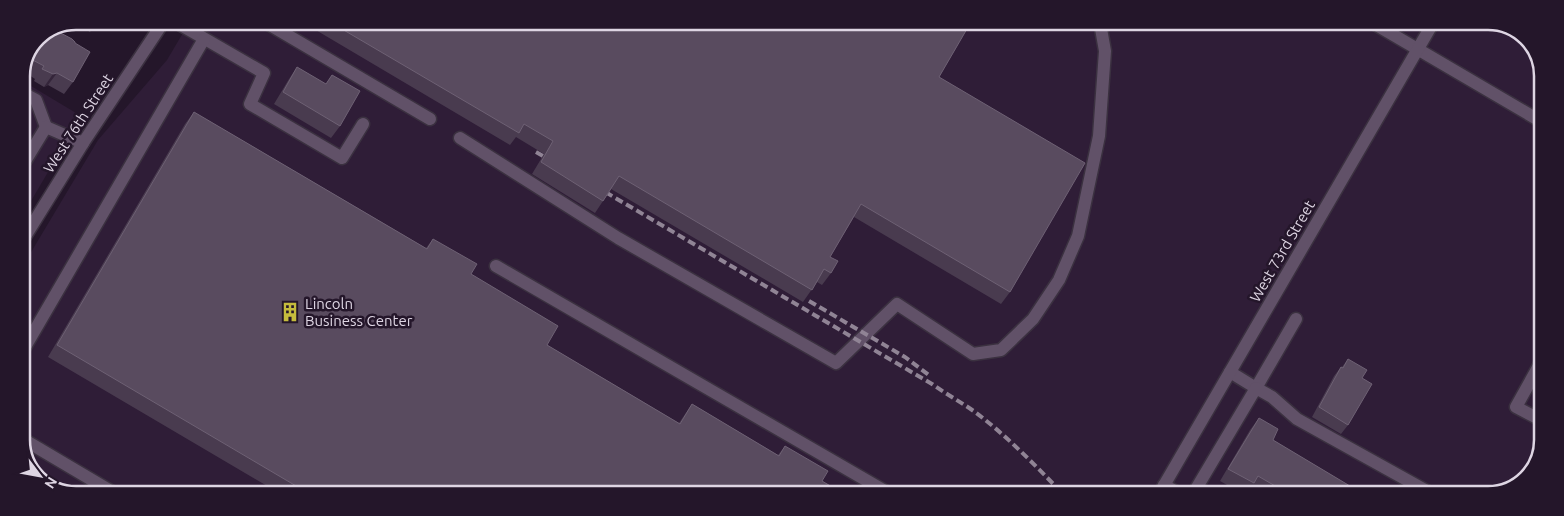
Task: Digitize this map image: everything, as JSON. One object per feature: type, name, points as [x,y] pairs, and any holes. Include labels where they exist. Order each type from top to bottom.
[{"type":"street","name":"West 76th Street","points":[[30,228],[83,143],[158,30]]},
{"type":"street","points":[[189,30],[264,73],[250,104],[342,158],[363,124]]},
{"type":"street","points":[[279,30],[430,119]]},
{"type":"street","points":[[460,138],[618,238],[836,363],[897,304],[973,354],[1001,350],[1033,319],[1059,280],[1078,236],[1099,136],[1104,51],[1101,30]]},
{"type":"street","points":[[1385,30],[1534,117]]},
{"type":"street","name":"West 73rd Street","points":[[1164,486],[1429,30]]},
{"type":"street","points":[[30,339],[204,39]]},
{"type":"street","points":[[30,97],[36,100],[46,127],[83,143]]},
{"type":"street","points":[[30,153],[46,127]]},
{"type":"street","points":[[496,266],[876,486]]},
{"type":"street","points":[[1199,486],[1296,319]]},
{"type":"street","points":[[1230,372],[1272,397],[1297,419],[1418,486]]},
{"type":"street","points":[[1534,374],[1516,406],[1534,416]]},
{"type":"street","points":[[30,443],[102,486]]},
{"type":"shaded area","points":[[185,30],[1494,30],[1506,33],[1516,39],[1526,50],[1531,58],[1534,73],[1534,446],[1531,458],[1516,477],[1503,484],[1494,486],[70,486],[58,483],[46,475],[36,463],[30,443],[30,254],[98,140],[167,60]]},
{"type":"shaded area","points":[[30,85],[81,116],[30,203]]},
{"type":"building","points":[[344,30],[966,30],[939,77],[1085,163],[1010,292],[861,204],[830,257],[838,261],[831,273],[824,269],[812,290],[619,176],[603,201],[541,162],[553,141],[524,124],[519,133]]},
{"type":"building","points":[[58,33],[72,39],[90,52],[73,82],[57,73],[53,74],[42,69],[44,66],[33,60],[33,58],[43,43]]},
{"type":"building","points":[[297,67],[326,84],[332,75],[360,91],[340,126],[283,92]]},
{"type":"building","name":"Lincoln Business Center","points":[[194,112],[427,249],[433,239],[477,264],[471,274],[558,326],[547,345],[680,424],[692,404],[779,456],[785,446],[828,471],[822,481],[830,486],[296,486],[57,345]]},
{"type":"building","points":[[1348,359],[1367,370],[1362,378],[1372,384],[1348,425],[1319,407],[1341,367],[1343,368]]},
{"type":"building","points":[[1259,418],[1278,429],[1273,440],[1350,486],[1275,486],[1258,476],[1254,483],[1228,469]]},
{"type":"railway","points":[[536,152],[554,162]]},
{"type":"railway","points":[[595,186],[970,408],[1010,441],[1055,486]]},
{"type":"railway","points":[[809,301],[905,357],[930,376]]},
{"type":"place","name":"Lincoln Business Center","points":[[290,312]]}]
